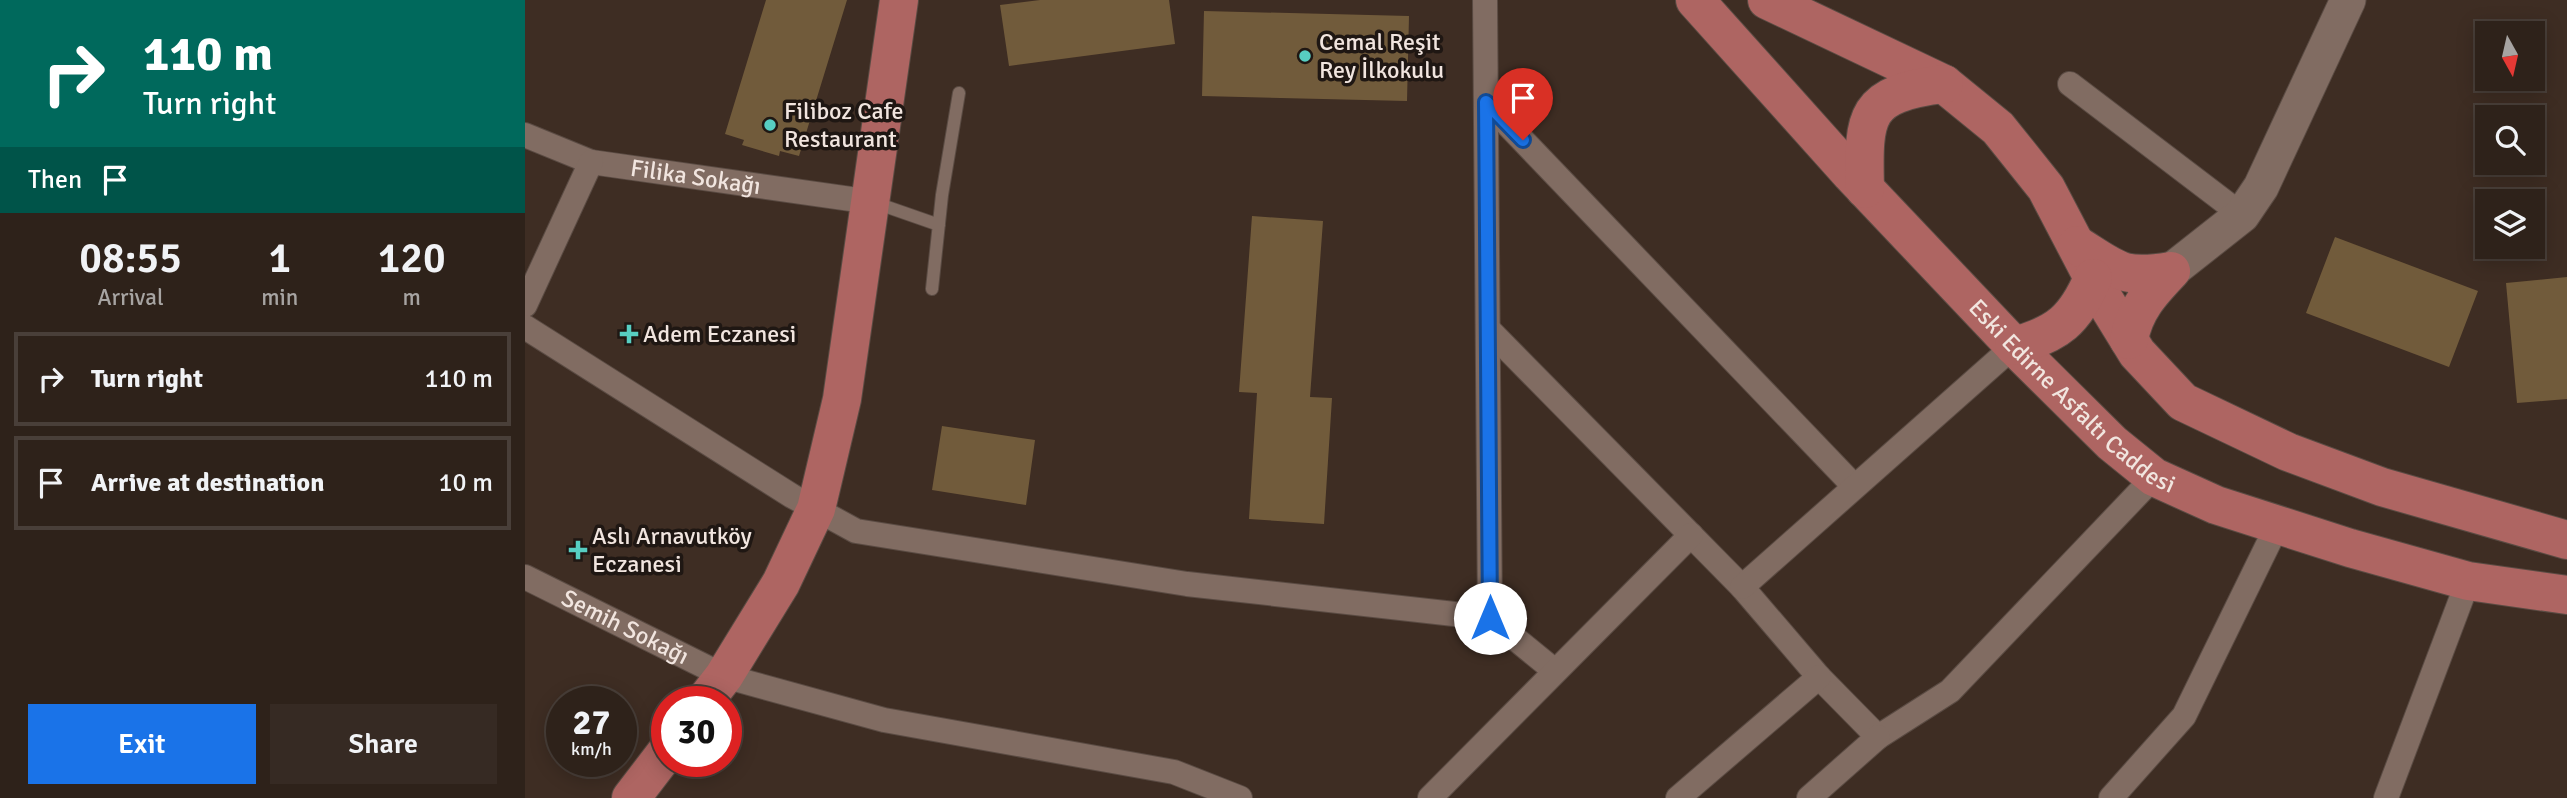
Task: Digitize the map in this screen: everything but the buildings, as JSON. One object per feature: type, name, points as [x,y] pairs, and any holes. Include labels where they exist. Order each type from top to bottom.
[{"type":"main road","points":[[716,686],[781,583],[815,509],[842,400],[899,0]]},
{"type":"main road","name":"Eski Edirne Asfaltı Caddesi","points":[[1695,0],[1865,189],[2014,346],[2112,443],[2154,477],[2216,505],[2277,526],[2468,581],[2567,596]]},
{"type":"main road","points":[[1767,0],[1944,84],[1998,128],[2046,188],[2093,278],[2137,353],[2183,401],[2230,427],[2382,488],[2567,540]]},
{"type":"main road","points":[[2129,340],[2132,319],[2148,295],[2171,271],[2242,215],[2261,187],[2348,0]]},
{"type":"main road","points":[[1865,189],[1863,143],[1871,112],[1892,94],[1944,84]]},
{"type":"main road","points":[[2075,243],[2122,273],[2139,276],[2171,271]]},
{"type":"main road","points":[[2014,346],[2043,338],[2073,317],[2093,278]]},
{"type":"main road","points":[[631,798],[651,772]]},
{"type":"street","points":[[1485,0],[1490,618]]},
{"type":"street","points":[[2070,84],[2242,215]]},
{"type":"street","points":[[1486,102],[1854,486]]},
{"type":"street","name":"Filika Sokağı","points":[[525,135],[591,162],[872,202]]},
{"type":"street","points":[[525,305],[591,162]]},
{"type":"street","points":[[525,327],[815,509],[856,531],[1174,582],[1490,618],[1555,671]]},
{"type":"street","points":[[1487,329],[1742,587],[1819,677],[1878,737]]},
{"type":"street","points":[[1742,587],[2014,346]]},
{"type":"street","points":[[1809,798],[1878,737],[1950,691],[2154,477]]},
{"type":"street","points":[[2111,798],[2184,716],[2277,526]]},
{"type":"street","points":[[1430,798],[1691,535]]},
{"type":"street","name":"Semih Sokağı","points":[[525,577],[709,686]]},
{"type":"street","points":[[2385,798],[2468,581]]},
{"type":"street","points":[[1678,798],[1819,677]]},
{"type":"street","name":"Semih Sokağı","points":[[742,694],[1174,772],[1240,798]]},
{"type":"lane","points":[[932,289],[959,93]]},
{"type":"lane","points":[[872,202],[939,225]]},
{"type":"place","name":"Cemal Reşit Rey İlkokulu","points":[[1305,56]]},
{"type":"place","name":"Filiboz Cafe Restaurant","points":[[770,125]]},
{"type":"place","name":"Adem Eczanesi","points":[[629,334]]},
{"type":"place","name":"Aslı Arnavutköy Eczanesi","points":[[578,550]]},
{"type":"route","points":[[1490,618],[1486,102],[1523,140]]}]
